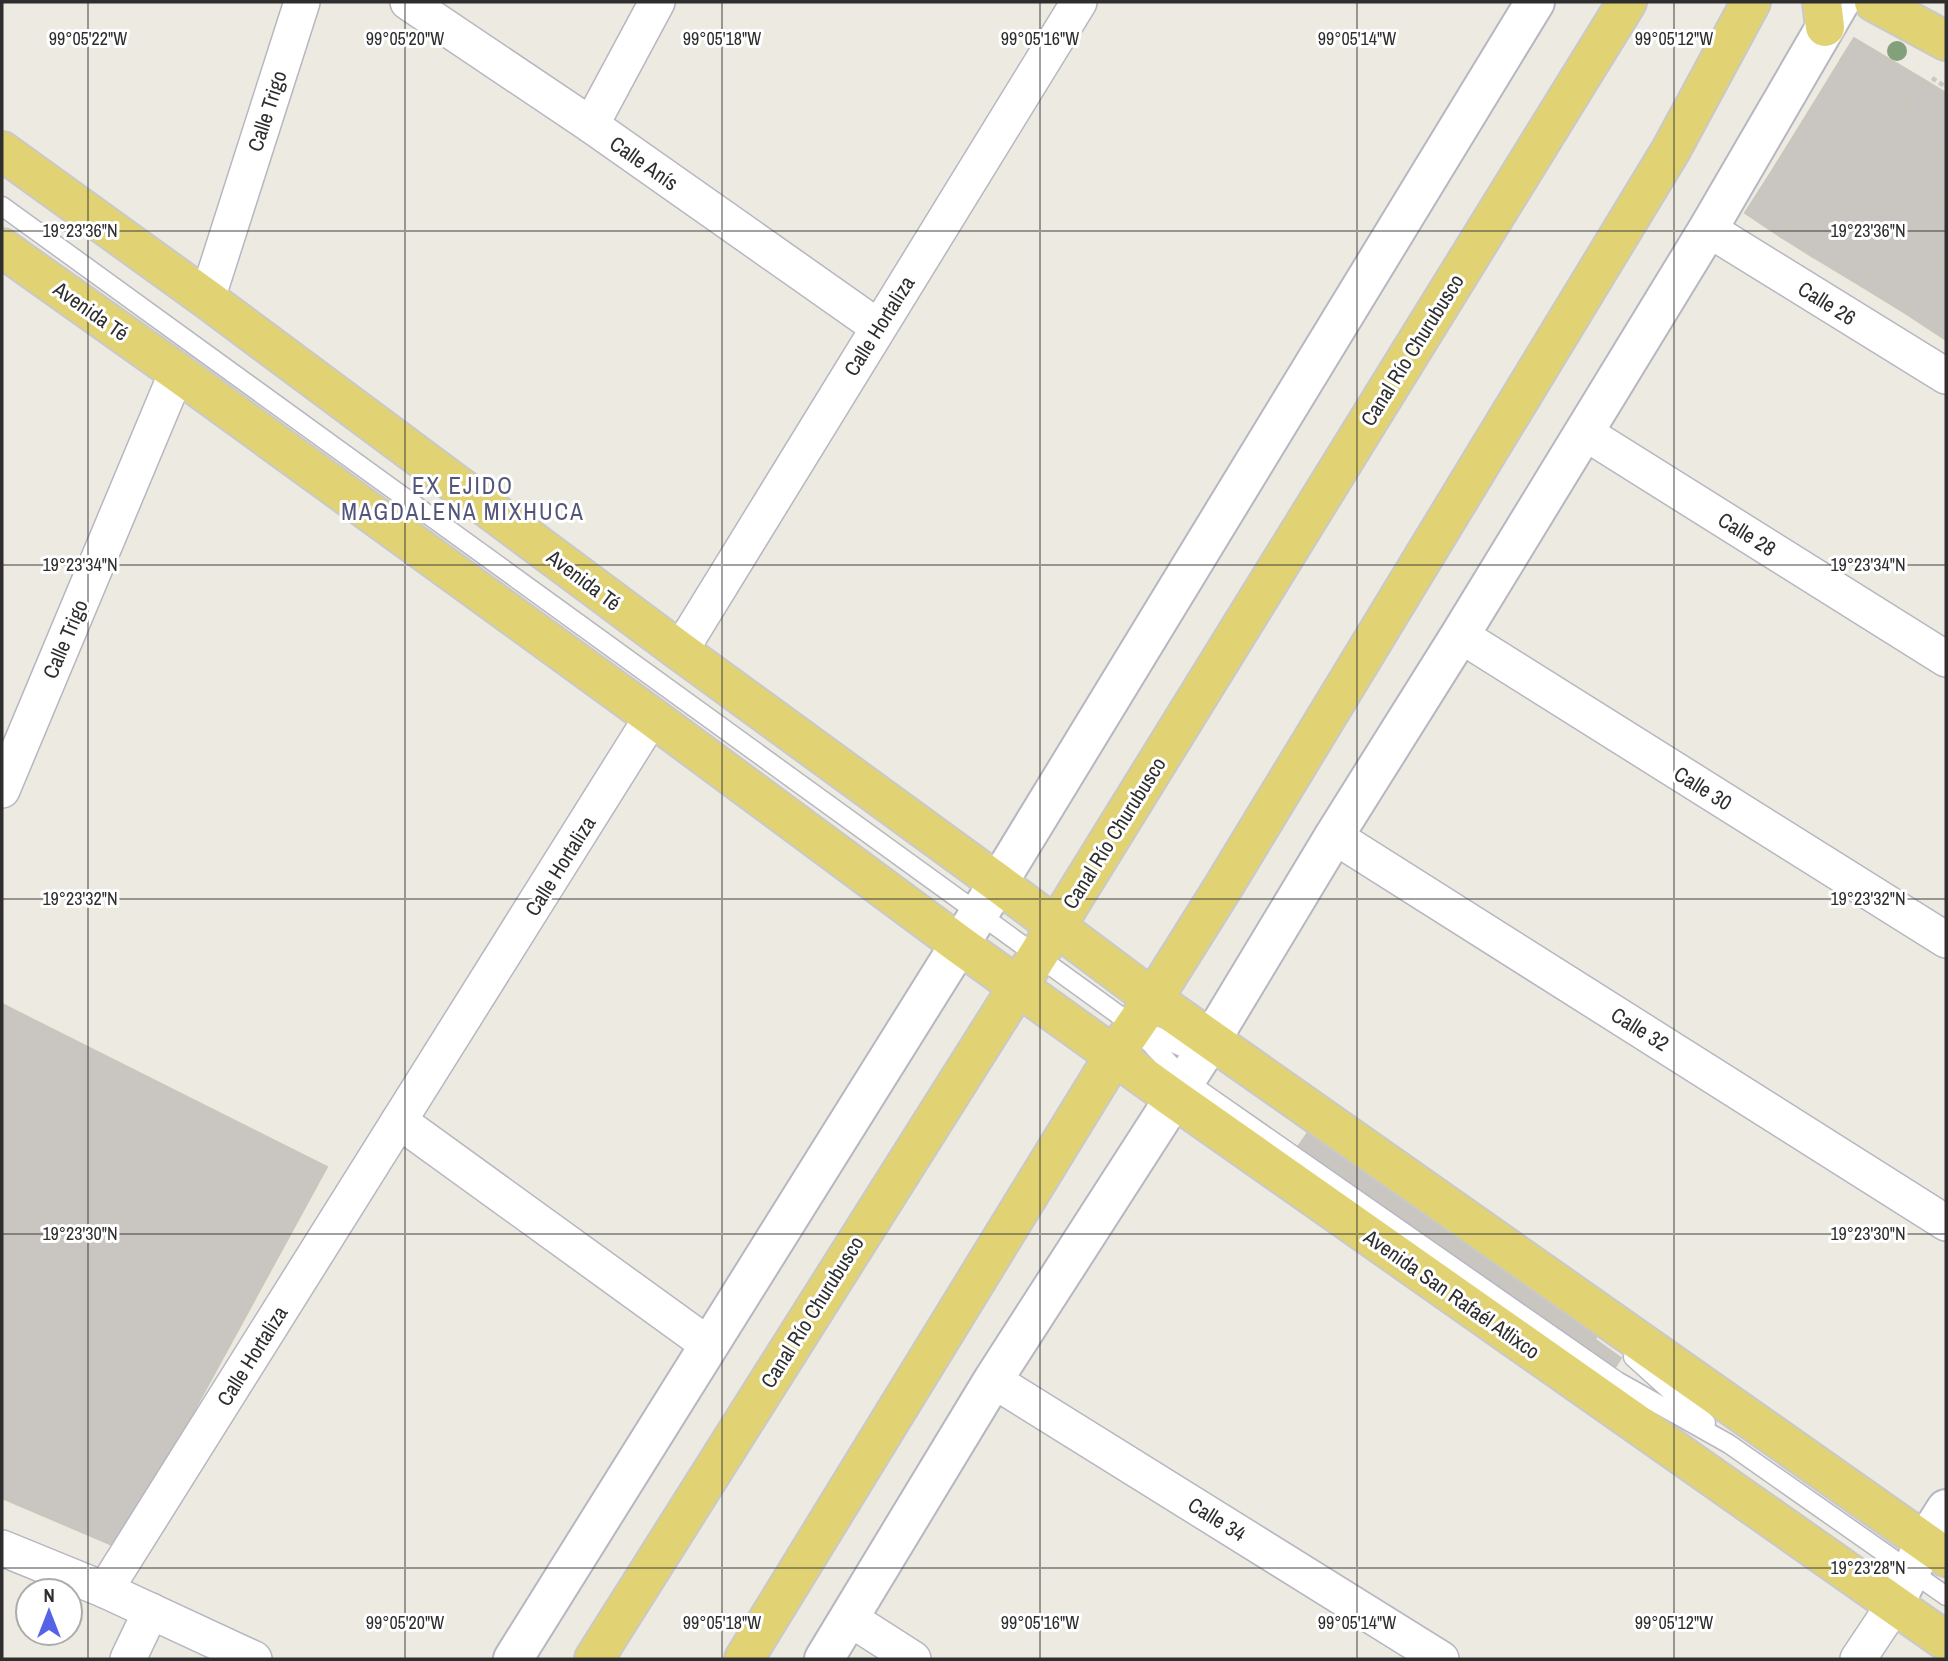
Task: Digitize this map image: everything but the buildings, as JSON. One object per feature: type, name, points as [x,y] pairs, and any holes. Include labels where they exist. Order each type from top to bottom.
[{"type":"main road","name":"Canal Río Churubusco","points":[[594,1659],[1037,956],[1627,2]]},
{"type":"main road","points":[[744,1659],[1237,865],[1671,150],[1751,2]]},
{"type":"main road","points":[[1874,2],[1946,41]]},
{"type":"main road","name":"Avenida Té","points":[[2,151],[207,299],[680,652],[979,914]]},
{"type":"main road","name":"Avenida Té","points":[[2,248],[652,717],[979,914]]},
{"type":"main road","name":"Avenida San Rafaél Atlixco","points":[[979,914],[1193,1068],[1927,1557]]},
{"type":"main road","name":"Avenida San Rafaél Atlixco","points":[[979,914],[1193,1068],[1894,1605],[1946,1641]]},
{"type":"street","name":"Calle Trigo","points":[[207,299],[302,2]]},
{"type":"street","name":"Calle Anís","points":[[408,2],[591,125],[878,327]]},
{"type":"street","points":[[591,125],[657,2]]},
{"type":"street","name":"Calle Hortaliza","points":[[680,652],[1079,2]]},
{"type":"street","points":[[513,1659],[979,914],[1535,2]]},
{"type":"street","points":[[824,1659],[993,1380],[1193,1068],[1708,229],[1829,10]]},
{"type":"street","name":"Calle 26","points":[[1708,229],[1946,376]]},
{"type":"street","name":"Calle Trigo","points":[[2,790],[177,372]]},
{"type":"street","name":"Calle 28","points":[[1584,432],[1946,659]]},
{"type":"street","name":"Calle 30","points":[[1460,635],[1946,940]]},
{"type":"street","name":"Calle Hortaliza","points":[[105,1590],[652,717]]},
{"type":"street","name":"Calle 32","points":[[1334,836],[1946,1223]]},
{"type":"street","points":[[399,1122],[710,1346]]},
{"type":"street","name":"Calle 34","points":[[993,1380],[1441,1659]]},
{"type":"street","points":[[1858,1659],[1927,1557],[1946,1509]]},
{"type":"street","points":[[2,1548],[105,1590],[254,1659]]},
{"type":"street","points":[[128,1659],[151,1611]]},
{"type":"street","points":[[849,1618],[913,1659]]},
{"type":"lane","points":[[2,206],[979,914]]},
{"type":"lane","points":[[1193,1068],[1617,1381],[1927,1557],[1946,1596]]},
{"type":"lane","points":[[1193,1068],[1632,1356],[1729,1444]]},
{"type":"district","name":"EX EJIDO MAGDALENA MIXHUCA","points":[[463,498]]}]
